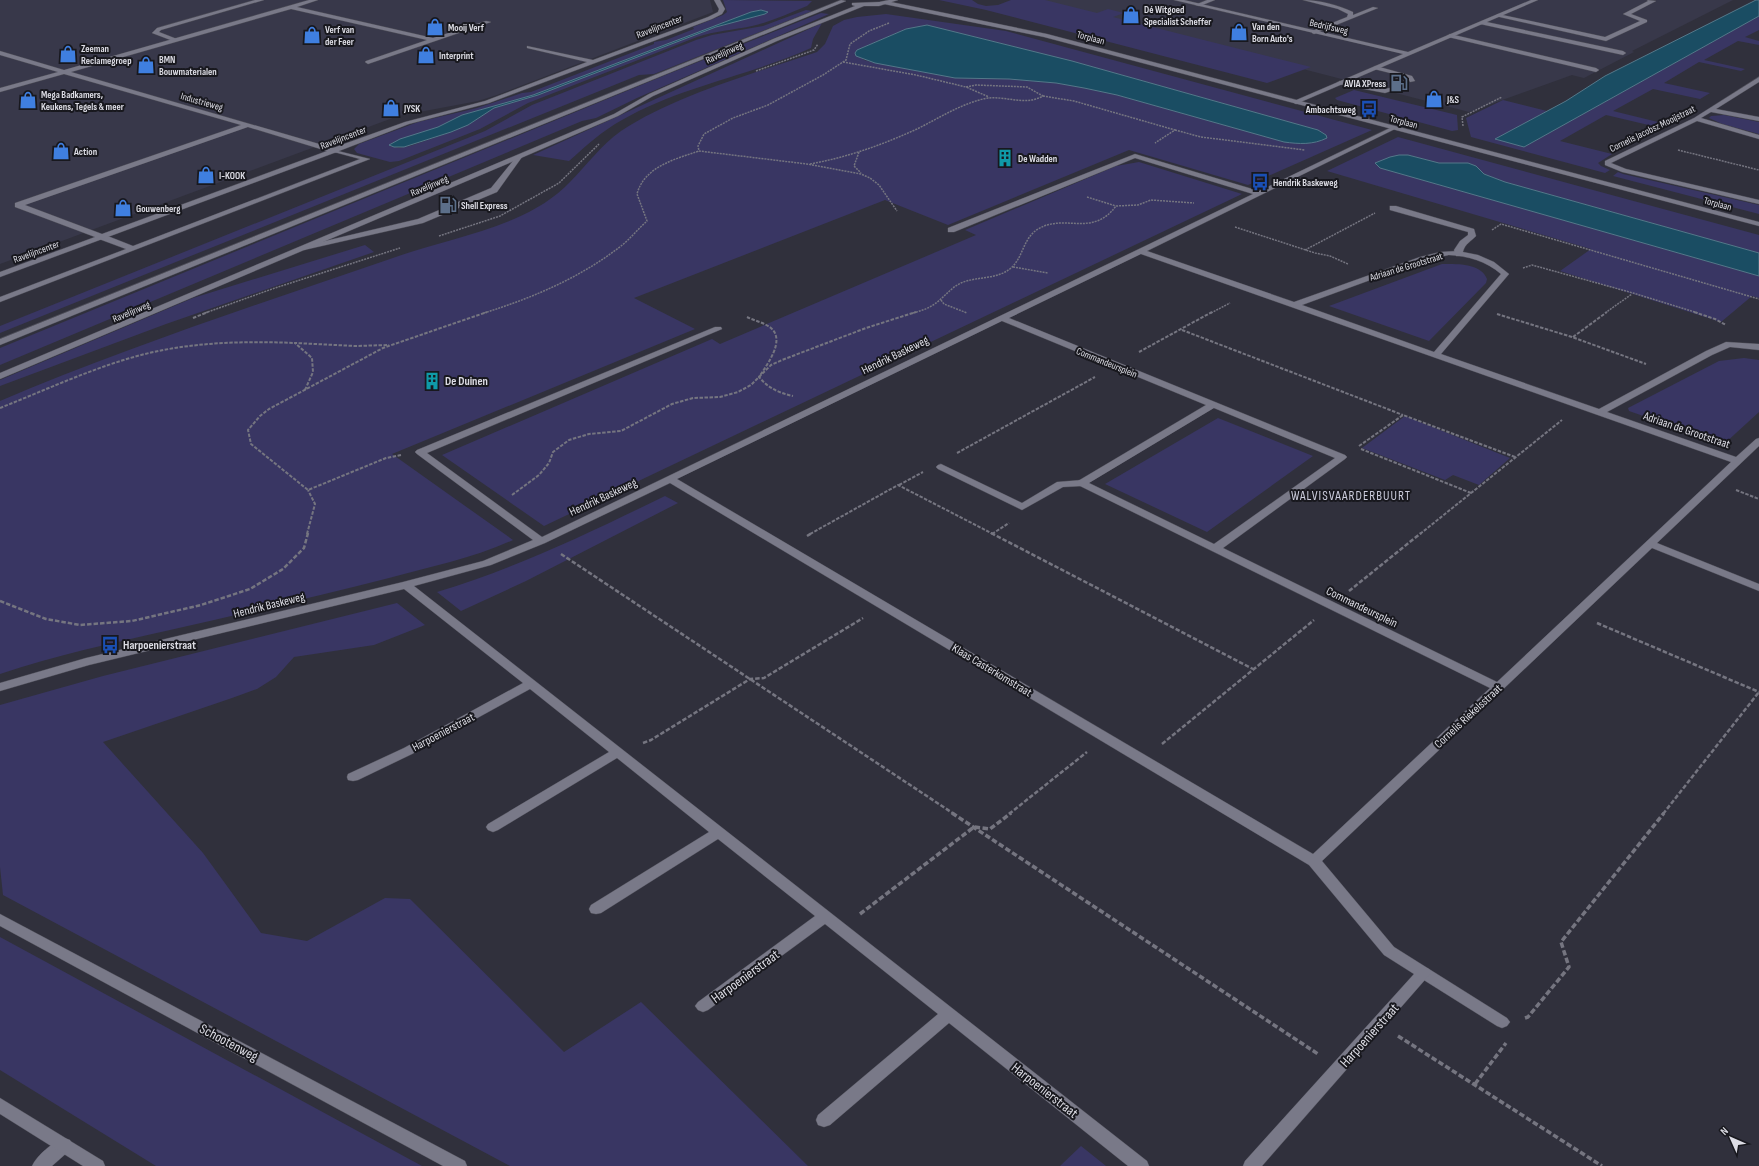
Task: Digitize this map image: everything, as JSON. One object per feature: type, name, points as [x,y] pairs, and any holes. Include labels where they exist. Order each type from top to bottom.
[{"type":"street","points":[[175,40],[155,33],[159,29],[261,0]]},
{"type":"street","points":[[0,90],[315,0]]},
{"type":"street","name":"Ravelijncenter","points":[[0,275],[407,123],[487,102],[716,15],[722,9],[717,0]]},
{"type":"street","points":[[842,1],[862,5],[886,3],[895,0]]},
{"type":"street","name":"Torplaan","points":[[901,0],[1011,23],[1045,35]]},
{"type":"street","name":"Bedrijfsweg","points":[[1177,0],[1408,54]]},
{"type":"street","points":[[1198,5],[1212,0]]},
{"type":"street","points":[[1306,0],[1340,8],[1351,13],[1349,18]]},
{"type":"street","points":[[1520,0],[1532,1]]},
{"type":"street","points":[[1498,16],[1606,39],[1645,21],[1626,14],[1653,1],[1650,0]]},
{"type":"street","name":"Ravelijnweg","points":[[0,342],[842,1]]},
{"type":"street","points":[[1296,102],[1532,1]]},
{"type":"street","name":"Torplaan","points":[[886,3],[1045,35],[1759,224]]},
{"type":"street","name":"Ravelijnweg","points":[[0,376],[519,157],[616,114],[651,95],[775,40],[862,5]]},
{"type":"street","points":[[291,7],[433,40]]},
{"type":"street","points":[[1314,32],[1375,8]]},
{"type":"street","points":[[368,62],[488,22]]},
{"type":"street","points":[[1482,23],[1622,53]]},
{"type":"street","points":[[1450,36],[1596,70]]},
{"type":"street","points":[[529,47],[592,62]]},
{"type":"street","name":"Industrieweg","points":[[0,53],[367,160],[133,249]]},
{"type":"street","points":[[1376,68],[1397,75],[1410,77],[1412,81]]},
{"type":"street","name":"Cornelis Jacobsz Mooijstraat","points":[[1759,79],[1696,119],[1607,162],[1608,165],[1624,171],[1759,202]]},
{"type":"street","points":[[1340,83],[1385,91],[1397,88]]},
{"type":"street","points":[[1373,89],[1383,84]]},
{"type":"street","points":[[1711,110],[1759,120]]},
{"type":"street","points":[[1696,119],[1759,137]]},
{"type":"street","name":"Ravelijncenter","points":[[102,237],[18,206],[249,125]]},
{"type":"street","name":"Hendrik Baskeweg","points":[[0,687],[86,662],[406,585],[487,563],[541,541],[1394,128]]},
{"type":"street","points":[[951,230],[1135,156],[1259,193]]},
{"type":"street","points":[[304,248],[420,221],[494,190],[519,157]]},
{"type":"street","points":[[1393,208],[1471,231],[1472,236],[1462,243],[1458,250],[1459,254]]},
{"type":"street","points":[[102,237],[133,249]]},
{"type":"street","points":[[0,300],[133,249]]},
{"type":"street","name":"Adriaan de Grootstraat","points":[[1140,251],[1737,461],[1759,440]]},
{"type":"street","name":"Adriaan de Grootstraat","points":[[1295,306],[1376,275],[1440,254],[1459,254],[1481,257],[1497,266],[1505,274]]},
{"type":"street","points":[[1436,355],[1505,274]]},
{"type":"street","name":"Commandeursplein","points":[[1001,318],[1342,458],[1214,549]]},
{"type":"street","points":[[420,452],[718,329]]},
{"type":"street","points":[[1599,413],[1729,344],[1759,347]]},
{"type":"street","name":"Commandeursplein","points":[[941,467],[1022,507],[1062,484],[1082,483],[1212,405]]},
{"type":"street","points":[[420,452],[541,541]]},
{"type":"street","name":"Cornelis Riekelsstraat","points":[[1314,862],[1737,461]]},
{"type":"street","name":"Klaas Casterkomstraat","points":[[670,479],[1314,862]]},
{"type":"street","name":"Commandeursplein","points":[[1082,483],[1498,688]]},
{"type":"street","points":[[1650,544],[1759,588]]},
{"type":"street","name":"Harpoenierstraat","points":[[406,585],[1141,1166]]},
{"type":"street","name":"Harpoenierstraat","points":[[353,777],[408,751],[532,684]]},
{"type":"street","points":[[493,827],[618,752]]},
{"type":"street","points":[[596,909],[719,832]]},
{"type":"street","points":[[1314,862],[1389,951],[1502,1022]]},
{"type":"street","name":"Harpoenierstraat","points":[[703,1006],[826,916]]},
{"type":"street","name":"Schootenweg","points":[[0,919],[459,1166]]},
{"type":"street","name":"Harpoenierstraat","points":[[1251,1166],[1380,1024],[1424,973]]},
{"type":"street","points":[[824,1120],[949,1014]]},
{"type":"street","points":[[0,1105],[97,1166]]},
{"type":"street","points":[[40,1166],[64,1145]]},
{"type":"path","points":[[699,151],[698,146],[704,134],[733,118],[768,104],[823,75],[846,60],[850,44],[869,31],[895,21]]},
{"type":"path","points":[[843,62],[916,75],[966,87],[990,97],[1025,101],[1039,99],[1043,96]]},
{"type":"path","points":[[966,87],[983,85],[1027,87],[1043,96],[1074,101],[1201,137],[1240,143],[1302,149],[1332,158]]},
{"type":"path","points":[[808,164],[838,160],[915,130],[945,113],[990,97]]},
{"type":"path","points":[[1449,143],[1464,135],[1462,118],[1502,97]]},
{"type":"path","points":[[1135,156],[1175,130]]},
{"type":"path","points":[[1647,142],[1759,170]]},
{"type":"path","points":[[0,602],[46,619],[80,625],[132,621],[201,605],[250,589],[283,569],[304,548],[315,504],[308,490],[251,444],[248,430],[264,412],[355,363],[392,345],[485,314],[540,293],[600,263],[634,236],[648,221],[637,194],[642,180],[656,169],[673,160],[699,151],[808,164],[861,174],[870,178],[879,185],[897,211]]},
{"type":"path","points":[[859,152],[854,166],[861,174]]},
{"type":"path","points":[[1085,196],[1116,206],[1138,205],[1151,200],[1233,206]]},
{"type":"path","points":[[493,506],[520,490],[539,475],[549,463],[554,452],[569,440],[589,434],[621,431],[672,404],[693,398],[720,397],[738,392],[751,385],[771,365],[782,360],[877,324],[928,308],[941,300],[949,290],[961,283],[1004,273],[1013,268],[1032,233],[1038,229],[1048,225],[1092,223],[1107,218],[1116,206]]},
{"type":"path","points":[[1304,250],[1387,206],[1393,208]]},
{"type":"path","points":[[1208,218],[1304,250],[1330,256],[1376,275]]},
{"type":"path","points":[[1472,236],[1488,232],[1501,224],[1759,299]]},
{"type":"path","points":[[1505,274],[1532,265],[1633,293],[1715,319],[1734,328],[1729,344]]},
{"type":"path","points":[[1013,268],[1035,270],[1054,274],[1071,284]]},
{"type":"path","points":[[786,548],[933,466],[941,467],[939,463],[1253,290]]},
{"type":"path","points":[[1573,337],[1633,293]]},
{"type":"path","points":[[1475,309],[1538,325],[1609,349],[1671,374]]},
{"type":"path","points":[[747,317],[773,330],[776,334],[775,350],[759,377]]},
{"type":"path","points":[[1182,330],[1516,458]]},
{"type":"path","points":[[0,408],[84,374],[149,353],[211,344],[254,341],[356,346],[392,345]]},
{"type":"path","points":[[295,343],[312,358],[313,372],[304,391]]},
{"type":"path","points":[[759,377],[764,384],[780,393],[824,404]]},
{"type":"path","points":[[1143,760],[1253,669],[1580,406]]},
{"type":"path","points":[[1403,414],[1357,448],[1471,493]]},
{"type":"path","points":[[308,490],[386,458],[420,452]]},
{"type":"path","points":[[898,485],[1253,669]]},
{"type":"path","points":[[541,541],[1339,1069]]},
{"type":"path","points":[[618,752],[651,740],[750,680],[764,678],[883,606]]},
{"type":"path","points":[[1475,1084],[1512,1035],[1502,1022],[1528,1018],[1569,967],[1561,942],[1759,692],[1577,614]]},
{"type":"path","points":[[826,916],[862,913],[974,827],[990,828],[1105,738]]},
{"type":"path","points":[[1380,1024],[1602,1166]]},
{"type":"shaded area","points":[[0,0],[710,0],[713,12],[497,95],[478,101],[398,116],[0,264]]},
{"type":"shaded area","points":[[723,0],[812,1],[807,6],[766,22],[697,37],[528,103],[480,129],[399,161],[390,162],[357,153],[354,149],[359,144],[418,122],[477,108],[522,93],[531,92],[654,44],[654,42],[666,40],[694,29],[693,27],[727,12]],"holes":[[[761,10],[765,14],[716,27],[538,95],[494,108],[468,125],[451,132],[410,146],[399,148],[390,146],[392,143],[438,127],[462,115],[533,95],[751,12]]]},
{"type":"shaded area","points":[[939,0],[972,0],[978,4],[986,6],[998,5],[1011,0],[1045,0],[1097,13],[1108,9],[1124,13],[1113,17],[1311,67],[1267,83],[986,10]]},
{"type":"shaded area","points":[[1037,0],[1733,0],[1632,51],[1634,52],[1584,78],[1572,75],[1469,112]]},
{"type":"shaded area","points":[[1756,0],[1759,0],[1759,16],[1524,147],[1495,139],[1566,101],[1605,76]]},
{"type":"shaded area","points":[[761,10],[768,12],[716,27],[538,95],[494,108],[468,125],[451,132],[404,147],[394,147],[389,145],[400,139],[438,127],[462,115],[533,95],[751,12]]},
{"type":"shaded area","points":[[806,10],[812,11],[654,74],[639,75],[0,333],[0,326],[485,131],[532,105],[696,40],[712,35],[763,26]]},
{"type":"shaded area","points":[[821,13],[829,14],[637,98],[596,118],[582,121],[0,365],[0,348],[668,74]]},
{"type":"shaded area","points":[[886,14],[1006,31],[1372,130],[1248,185],[1129,150],[948,225],[885,200],[634,298],[695,329],[392,454],[513,540],[483,552],[436,566],[362,585],[85,650],[0,674],[0,401],[145,344],[405,254],[499,225],[530,212],[558,193],[607,142],[621,131],[667,106],[691,96],[817,52],[825,44],[833,26],[844,20]],"holes":[[[927,25],[1072,61],[1318,130],[1326,135],[1284,142],[1117,95],[1084,88],[1056,83],[1009,79],[955,78],[875,63],[864,60],[855,53],[857,50],[906,29]]]},
{"type":"shaded area","points":[[1759,16],[1759,30],[1745,37],[1759,41],[1759,45],[1738,41],[1704,60],[1745,69],[1741,71],[1699,62],[1664,83],[1710,93],[1700,99],[1653,89],[1613,111],[1662,123],[1657,127],[1606,115],[1560,141],[1612,154],[1598,163],[1610,170],[1605,173],[1471,137],[1466,118],[1503,100],[1547,111],[1496,139],[1524,147]]},
{"type":"shaded area","points":[[822,23],[813,39],[811,48],[787,58],[668,98],[645,108],[608,129],[569,161],[533,155]]},
{"type":"shaded area","points":[[927,25],[1072,61],[1318,130],[1326,135],[1327,138],[1316,142],[1306,143],[1284,142],[1117,95],[1084,88],[1056,83],[1009,79],[955,78],[875,63],[856,56],[855,53],[857,50],[906,29]]},
{"type":"shaded area","points":[[1354,90],[1457,115],[1458,130],[1452,131],[1337,100],[1335,98]]},
{"type":"shaded area","points":[[1724,115],[1759,122],[1759,134],[1722,124],[1709,118],[1711,116]]},
{"type":"shaded area","points":[[1398,137],[1759,235],[1759,253],[1505,182],[1484,174],[1476,166],[1468,163],[1439,163],[1408,155],[1380,168],[1759,276],[1759,298],[1752,296],[1721,322],[1560,271],[1591,249],[1327,171]]},
{"type":"shaded area","points":[[1399,155],[1408,155],[1439,163],[1468,163],[1476,166],[1484,174],[1505,182],[1759,253],[1759,276],[1380,168],[1375,163]]},
{"type":"shaded area","points":[[1139,162],[1242,194],[544,526],[442,455],[712,339],[720,344],[976,235],[965,230],[1116,166]]},
{"type":"shaded area","points":[[1618,172],[1759,205],[1759,214],[1613,176]]},
{"type":"shaded area","points":[[365,245],[374,252],[166,324],[0,386],[0,380],[193,298]]},
{"type":"shaded area","points":[[1442,264],[1474,267],[1480,270],[1487,279],[1486,283],[1429,341],[1329,306]]},
{"type":"shaded area","points":[[1744,358],[1759,360],[1759,412],[1724,444],[1629,411],[1628,408],[1719,361]]},
{"type":"shaded area","points":[[1405,416],[1510,458],[1479,485],[1453,475],[1445,480],[1362,448]]},
{"type":"shaded area","points":[[1218,418],[1313,456],[1207,532],[1105,484]]},
{"type":"shaded area","points":[[665,496],[678,503],[526,581],[461,611],[437,592],[525,561]]},
{"type":"shaded area","points":[[397,603],[425,625],[374,645],[294,657],[276,677],[257,689],[103,742],[203,853],[261,933],[307,941],[385,898],[410,899],[564,1052],[641,1002],[808,1166],[510,1166],[3,895],[0,867],[0,705],[103,676]]},
{"type":"shaded area","points":[[0,937],[422,1166],[156,1166],[0,1070]]},
{"type":"shaded area","points":[[1081,1146],[1106,1166],[1060,1166]]},
{"type":"place","name":"Dé Witgoed Specialist Scheffer","points":[[1131,15]]},
{"type":"place","name":"Mooij Verf","points":[[435,27]]},
{"type":"place","name":"Van den Born Auto's","points":[[1239,32]]},
{"type":"place","name":"Verf van der Feer","points":[[312,35]]},
{"type":"place","name":"Zeeman Reclamegroep","points":[[68,54]]},
{"type":"place","name":"Interprint","points":[[426,55]]},
{"type":"place","name":"BMN Bouwmaterialen","points":[[146,65]]},
{"type":"place","name":"AVIA XPress","points":[[1399,83]]},
{"type":"place","name":"J&S","points":[[1434,99]]},
{"type":"place","name":"Mega Badkamers, Keukens, Tegels & meer","points":[[28,100]]},
{"type":"place","name":"JYSK","points":[[391,108]]},
{"type":"place","name":"Ambachtsweg","points":[[1369,109]]},
{"type":"place","name":"Action","points":[[61,151]]},
{"type":"place","name":"De Wadden","points":[[1005,158]]},
{"type":"place","name":"I-KOOK","points":[[206,175]]},
{"type":"place","name":"Hendrik Baskeweg","points":[[1260,182]]},
{"type":"place","name":"Shell Express","points":[[448,205]]},
{"type":"place","name":"Gouwenberg","points":[[123,208]]},
{"type":"place","name":"De Duinen","points":[[432,381]]},
{"type":"place","name":"Harpoenierstraat","points":[[110,645]]},
{"type":"district","name":"WALVISVAARDERBUURT","points":[[1351,495]]}]
